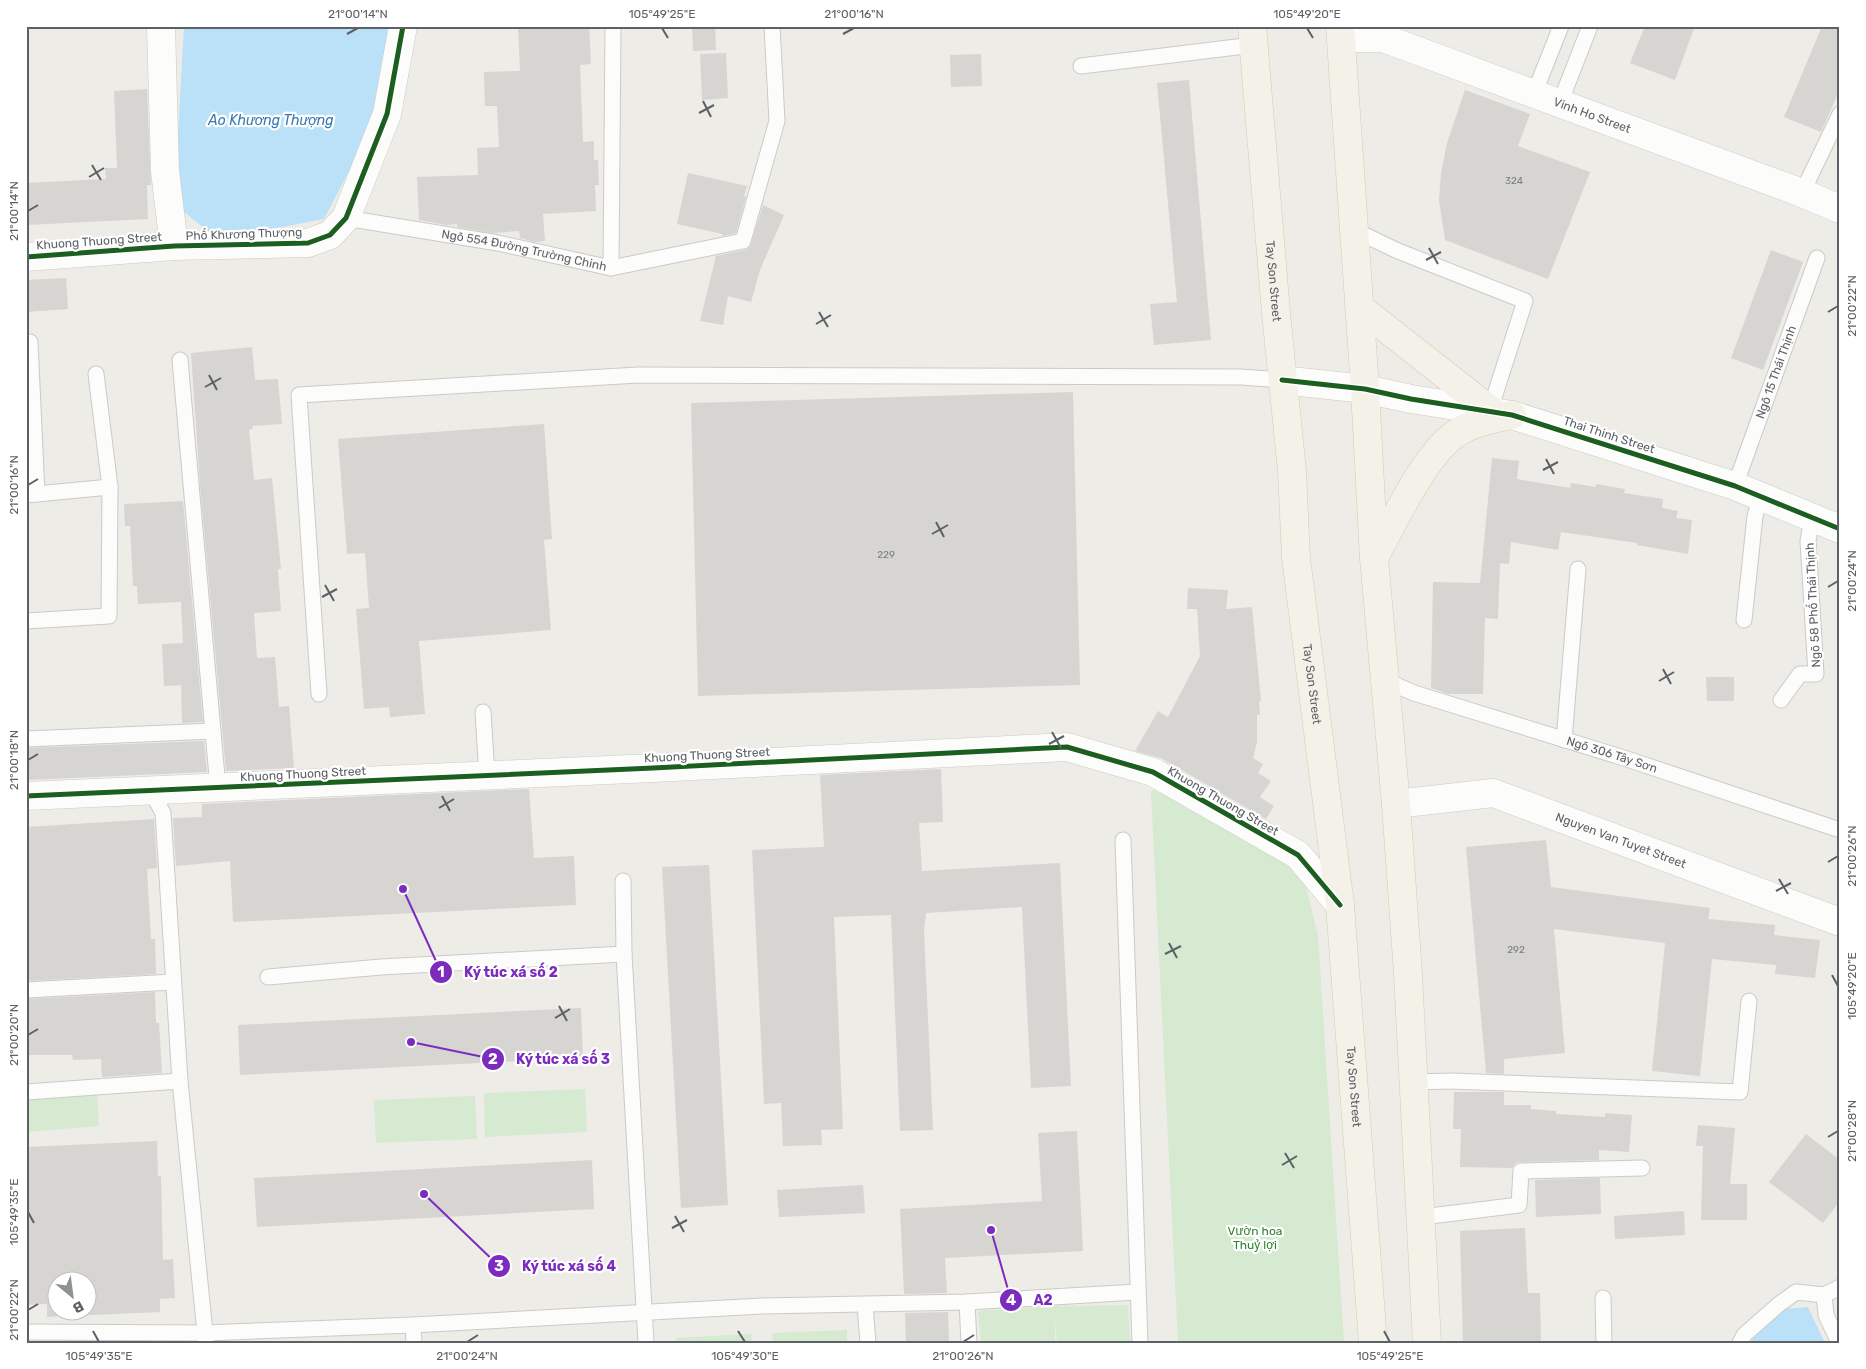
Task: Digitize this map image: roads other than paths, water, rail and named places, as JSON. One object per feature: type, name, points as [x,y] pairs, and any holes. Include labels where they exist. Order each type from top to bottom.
[{"type":"main road","points":[[1341,32],[1360,308],[1374,558],[1396,804],[1408,974],[1427,1343]]},
{"type":"main road","name":"Tay Son Street","points":[[1253,36],[1282,380],[1292,471],[1296,558],[1340,905],[1373,1343]]},
{"type":"main road","points":[[1360,308],[1501,412],[1454,435],[1437,451],[1422,473],[1374,558]]},
{"type":"street","name":"Khuong Thuong Street","points":[[26,257],[174,246],[165,171],[161,26]]},
{"type":"street","name":"Phố Khương Thượng","points":[[174,246],[308,243],[330,234],[346,218],[387,114],[403,26]]},
{"type":"street","name":"Vinh Ho Street","points":[[1341,32],[1383,38],[1802,192],[1840,208]]},
{"type":"street","name":"Thai Thinh Street","points":[[1282,380],[1365,389],[1411,399],[1501,412],[1735,486],[1840,529]]},
{"type":"street","name":"Khuong Thuong Street","points":[[26,796],[162,798],[218,788],[1067,746],[1153,772],[1298,855],[1340,905]]},
{"type":"street","name":"Nguyen Van Tuyet Street","points":[[1396,804],[1493,793],[1840,922]]},
{"type":"lane","name":"Ngõ 554 Đường Trường Chinh","points":[[346,218],[498,243],[611,268],[613,26]]},
{"type":"lane","points":[[611,268],[743,241],[777,121],[772,26]]},
{"type":"lane","points":[[1534,94],[1561,26]]},
{"type":"lane","points":[[1560,103],[1590,26]]},
{"type":"lane","points":[[1080,66],[1253,36]]},
{"type":"lane","points":[[1802,192],[1840,114]]},
{"type":"lane","points":[[1354,230],[1398,251],[1525,301],[1501,412]]},
{"type":"lane","name":"Ngõ 15 Thái Thịnh","points":[[1735,486],[1816,258]]},
{"type":"lane","points":[[30,342],[32,494],[110,487]]},
{"type":"lane","points":[[180,360],[218,788]]},
{"type":"lane","points":[[26,621],[109,616],[110,487],[96,374]]},
{"type":"lane","points":[[319,694],[299,395],[638,375],[1241,377],[1282,380]]},
{"type":"lane","points":[[1744,620],[1755,516],[1761,496]]},
{"type":"lane","name":"Ngõ 58 Phố Thái Thịnh","points":[[1781,700],[1800,674],[1816,674],[1808,541],[1812,518]]},
{"type":"lane","points":[[1564,740],[1578,569]]},
{"type":"lane","name":"Ngõ 306 Tây Sơn","points":[[1384,680],[1414,693],[1840,830]]},
{"type":"lane","points":[[483,712],[487,776]]},
{"type":"lane","points":[[26,739],[213,731]]},
{"type":"lane","points":[[162,798],[172,982],[180,1081],[206,1338]]},
{"type":"lane","points":[[1123,840],[1140,1343]]},
{"type":"lane","points":[[623,881],[624,954],[646,1343]]},
{"type":"lane","points":[[268,977],[381,966],[624,954]]},
{"type":"lane","points":[[26,990],[172,982]]},
{"type":"lane","points":[[1413,1082],[1451,1081],[1740,1092],[1749,1001]]},
{"type":"lane","points":[[26,1092],[180,1081]]},
{"type":"lane","points":[[1422,1217],[1519,1205],[1521,1171],[1642,1168]]},
{"type":"lane","points":[[1740,1343],[1744,1335],[1796,1292],[1824,1294],[1840,1287]]},
{"type":"lane","points":[[26,1332],[206,1338],[762,1306],[967,1302],[1137,1292]]},
{"type":"lane","points":[[1824,1294],[1826,1315],[1839,1343]]},
{"type":"lane","points":[[1603,1298],[1604,1343]]},
{"type":"lane","points":[[967,1302],[969,1343]]},
{"type":"lane","points":[[865,1305],[868,1343]]},
{"type":"lane","points":[[413,1325],[414,1343]]},
{"type":"water","name":"Ao Khương Thượng","points":[[184,26],[390,26],[376,120],[324,219],[218,239],[174,204]]},
{"type":"water","points":[[1808,1307],[1825,1343],[1749,1343],[1769,1322],[1785,1309]]},
{"type":"place","name":"Ký túc xá số 2","points":[[403,889]]},
{"type":"place","name":"Ký túc xá số 3","points":[[411,1042]]},
{"type":"place","name":"Ký túc xá số 4","points":[[424,1194]]},
{"type":"place","name":"A2","points":[[991,1230]]},
{"type":"park label","name":"Vườn hoa Thuỷ lợi","points":[[1255,1238]]}]
